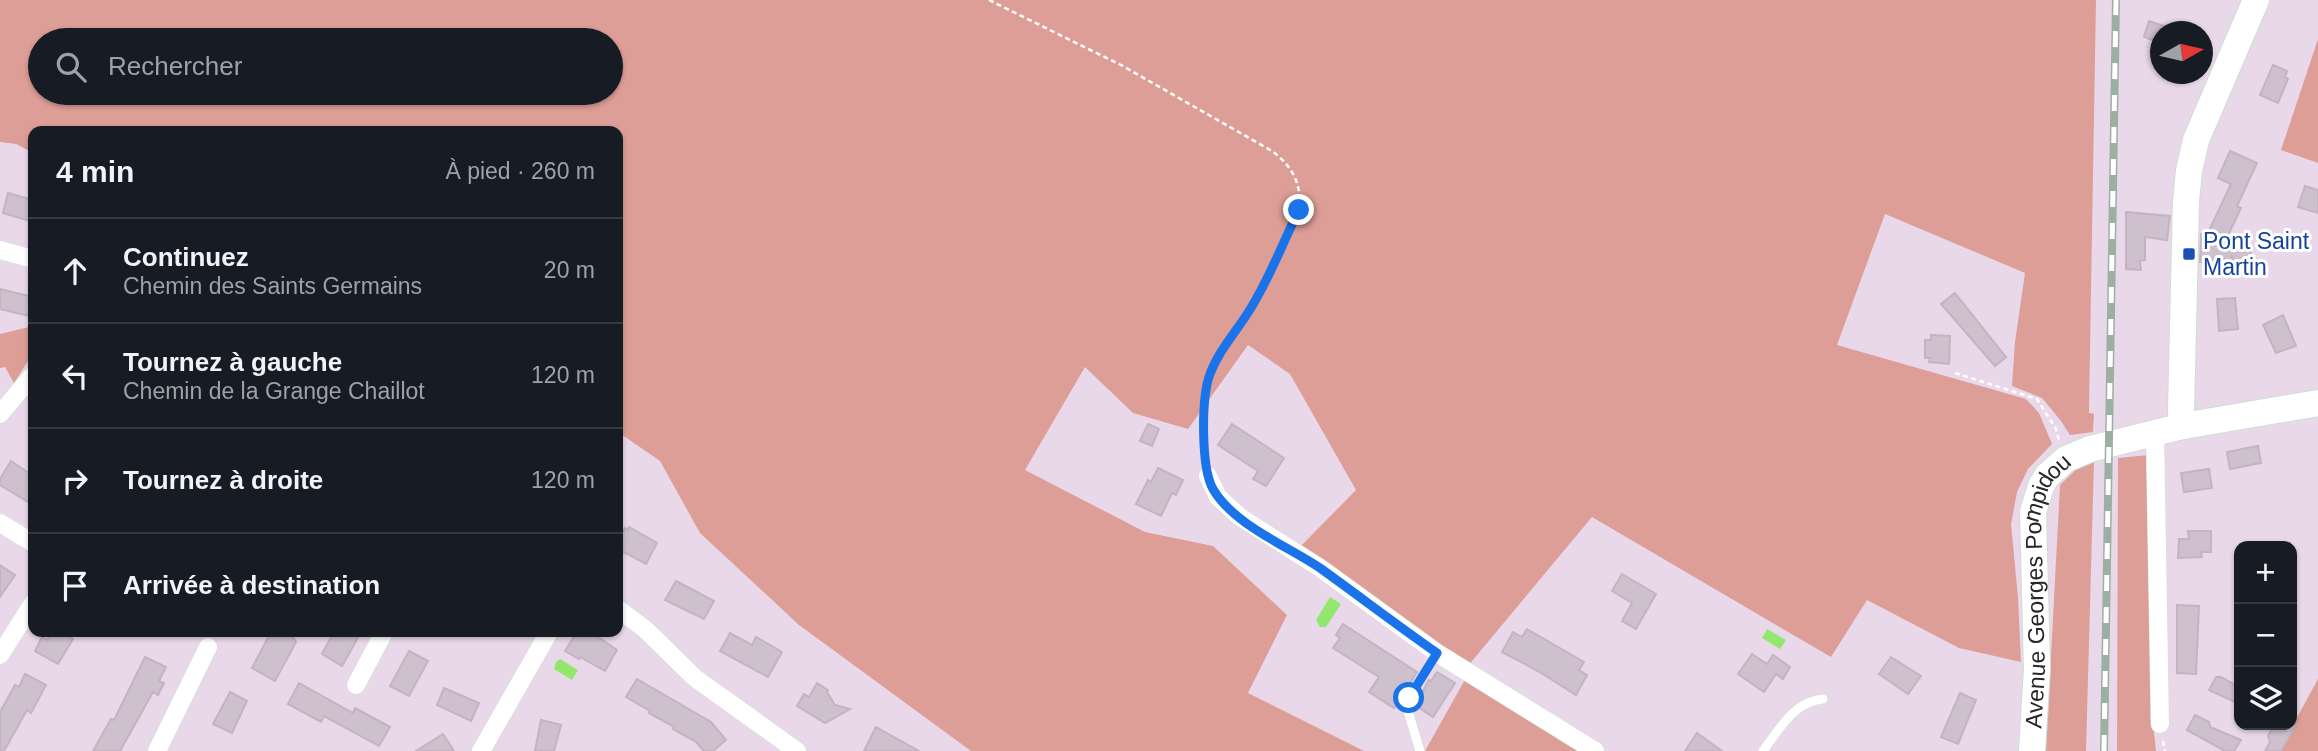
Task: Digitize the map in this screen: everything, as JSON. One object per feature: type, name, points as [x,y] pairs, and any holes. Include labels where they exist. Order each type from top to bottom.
[{"type":"main road","points":[[2183,426],[2182,374],[2189,171],[2200,129],[2256,0]]},
{"type":"main road","name":"Avenue Georges Pompidou","points":[[2032,751],[2037,669],[2033,512],[2040,486],[2056,466],[2090,449],[2183,426],[2318,403]]},
{"type":"street","points":[[0,250],[28,258]]},
{"type":"street","points":[[0,414],[28,381]]},
{"type":"street","points":[[2155,433],[2160,723]]},
{"type":"street","points":[[1208,476],[1218,497],[1240,517],[1320,568],[1437,653],[1595,751]]},
{"type":"street","points":[[0,523],[28,540]]},
{"type":"street","points":[[0,655],[28,611]]},
{"type":"street","points":[[623,613],[645,629],[695,678],[797,751]]},
{"type":"street","points":[[356,685],[381,637]]},
{"type":"street","points":[[481,751],[546,637]]},
{"type":"street","points":[[157,751],[208,648]]},
{"type":"lane","points":[[1420,751],[1407,708],[1409,698],[1437,653]]},
{"type":"lane","points":[[1763,751],[1795,710],[1823,699]]},
{"type":"path","points":[[989,0],[1121,65],[1272,151],[1290,167],[1296,177],[1299,210],[1250,310],[1226,341],[1210,374],[1205,391],[1205,463],[1208,476]]},
{"type":"path","points":[[1955,373],[2037,399],[2056,429],[2066,459]]},
{"type":"shaded area","points":[[0,0],[2096,0],[2089,408],[2089,413],[2094,414],[2093,432],[2070,435],[2042,398],[2012,386],[2025,273],[1885,214],[1837,345],[2026,399],[2039,413],[2052,444],[2028,469],[2017,492],[2011,524],[2021,662],[1959,648],[1867,600],[1831,657],[1592,517],[1467,667],[1299,548],[1356,490],[1290,374],[1248,345],[1188,429],[1133,413],[1085,367],[1025,470],[1145,532],[1213,546],[1287,615],[1248,693],[1364,751],[971,751],[799,625],[700,533],[660,461],[623,435],[623,126],[28,126],[28,150],[16,144],[0,142]]},
{"type":"shaded area","points":[[2318,39],[2318,163],[2281,150]]},
{"type":"shaded area","points":[[28,327],[28,361],[14,383],[5,367],[0,368],[0,334]]},
{"type":"shaded area","points":[[2149,455],[2153,724],[2156,751],[2117,751],[2118,458]]},
{"type":"shaded area","points":[[2094,460],[2086,751],[2046,751],[2060,485],[2084,462]]},
{"type":"shaded area","points":[[1330,597],[1341,604],[1326,627],[1320,627],[1316,620]]},
{"type":"shaded area","points":[[1767,629],[1786,640],[1780,649],[1762,638]]},
{"type":"shaded area","points":[[560,659],[578,670],[572,680],[554,669]]},
{"type":"shaded area","points":[[1467,676],[1582,751],[1425,751]]},
{"type":"shaded area","points":[[2318,679],[2318,751],[2279,751],[2290,730],[2297,730],[2297,718]]},
{"type":"building","points":[[2149,21],[2150,21],[2150,39],[2144,37]]},
{"type":"building","points":[[2273,65],[2287,71],[2285,77],[2288,79],[2278,103],[2260,95]]},
{"type":"building","points":[[2230,151],[2257,163],[2237,206],[2241,208],[2226,240],[2252,245],[2247,271],[2238,269],[2231,255],[2232,268],[2200,262],[2201,234],[2207,235],[2231,184],[2218,178]]},
{"type":"building","points":[[2305,186],[2318,190],[2318,213],[2298,207]]},
{"type":"building","points":[[8,193],[28,199],[28,220],[3,213]]},
{"type":"building","points":[[2126,212],[2170,216],[2167,240],[2145,237],[2145,260],[2140,261],[2141,270],[2126,269]]},
{"type":"building","points":[[0,289],[28,296],[28,316],[0,309]]},
{"type":"building","points":[[1955,293],[2006,357],[1995,366],[1941,304]]},
{"type":"building","points":[[2235,298],[2238,329],[2219,331],[2217,299]]},
{"type":"building","points":[[2283,315],[2296,346],[2276,353],[2263,325]]},
{"type":"building","points":[[1931,335],[1950,336],[1949,364],[1929,362],[1930,358],[1925,358],[1925,340],[1931,340]]},
{"type":"building","points":[[1148,424],[1159,429],[1152,446],[1140,441]]},
{"type":"building","points":[[1232,424],[1284,458],[1266,486],[1253,479],[1258,471],[1218,445]]},
{"type":"building","points":[[2258,446],[2261,463],[2230,469],[2227,452]]},
{"type":"building","points":[[11,461],[28,473],[28,502],[0,485],[0,479]]},
{"type":"building","points":[[1158,468],[1183,480],[1176,495],[1172,493],[1161,516],[1136,504],[1148,480],[1151,482]]},
{"type":"building","points":[[2209,469],[2212,488],[2184,492],[2181,473]]},
{"type":"building","points":[[629,527],[657,543],[646,564],[623,552],[623,532],[625,528],[628,530]]},
{"type":"building","points":[[2188,531],[2211,531],[2211,552],[2201,552],[2202,557],[2178,558],[2179,539],[2189,539]]},
{"type":"building","points":[[0,565],[15,575],[0,597]]},
{"type":"building","points":[[1622,574],[1656,594],[1636,629],[1622,621],[1632,603],[1612,591]]},
{"type":"building","points":[[676,581],[714,601],[704,619],[665,600]]},
{"type":"building","points":[[2177,605],[2199,606],[2196,674],[2177,673]]},
{"type":"building","points":[[1343,624],[1417,672],[1394,708],[1369,692],[1379,677],[1333,648],[1340,638],[1336,635]]},
{"type":"building","points":[[1527,629],[1584,662],[1579,670],[1587,675],[1576,695],[1502,652],[1513,632],[1522,637]]},
{"type":"building","points":[[730,633],[752,645],[756,637],[782,652],[768,677],[720,651]]},
{"type":"building","points":[[42,637],[47,640],[49,637],[73,639],[58,664],[35,651]]},
{"type":"building","points":[[268,637],[293,637],[296,642],[275,681],[252,668]]},
{"type":"building","points":[[331,637],[358,637],[342,666],[322,654]]},
{"type":"building","points":[[574,637],[598,637],[617,650],[605,671],[565,651]]},
{"type":"building","points":[[409,651],[428,661],[409,696],[390,686]]},
{"type":"building","points":[[1752,654],[1767,664],[1773,655],[1790,667],[1783,679],[1776,674],[1764,692],[1738,674]]},
{"type":"building","points":[[145,657],[166,667],[159,681],[164,683],[158,695],[153,692],[120,751],[93,751],[111,719],[114,720]]},
{"type":"building","points":[[1891,657],[1921,676],[1908,694],[1879,674]]},
{"type":"building","points":[[1437,672],[1455,683],[1433,717],[1415,705],[1429,680],[1431,681]]},
{"type":"building","points":[[25,674],[46,685],[31,713],[27,710],[4,751],[0,751],[0,712],[15,685],[19,687]]},
{"type":"building","points":[[2216,677],[2221,677],[2234,684],[2234,702],[2209,690]]},
{"type":"building","points":[[637,679],[711,722],[726,740],[713,751],[704,751],[696,742],[626,697]]},
{"type":"building","points":[[299,683],[353,713],[355,708],[390,727],[379,746],[324,716],[321,722],[288,704]]},
{"type":"building","points":[[817,683],[828,690],[835,705],[850,709],[825,723],[797,706],[804,694],[809,697]]},
{"type":"building","points":[[444,688],[479,703],[471,721],[437,705]]},
{"type":"building","points":[[230,692],[247,701],[232,733],[213,724]]},
{"type":"building","points":[[1960,693],[1976,700],[1958,744],[1941,737]]},
{"type":"building","points":[[2195,715],[2209,722],[2210,727],[2241,740],[2234,751],[2225,751],[2187,730]]},
{"type":"building","points":[[541,720],[561,725],[554,751],[535,751]]},
{"type":"building","points":[[876,727],[919,751],[864,751]]},
{"type":"building","points":[[2271,730],[2293,730],[2281,751],[2265,751],[2270,742],[2268,736]]},
{"type":"building","points":[[1697,733],[1722,751],[1685,751]]},
{"type":"building","points":[[443,734],[454,751],[416,751]]},
{"type":"railway","points":[[2104,751],[2116,0]]},
{"type":"place","name":"Pont Saint Martin","points":[[2189,254]]},
{"type":"route","points":[[1299,210],[1250,310],[1226,341],[1210,374],[1205,391],[1205,463],[1212,487],[1228,508],[1320,568],[1437,653],[1409,698]]}]
